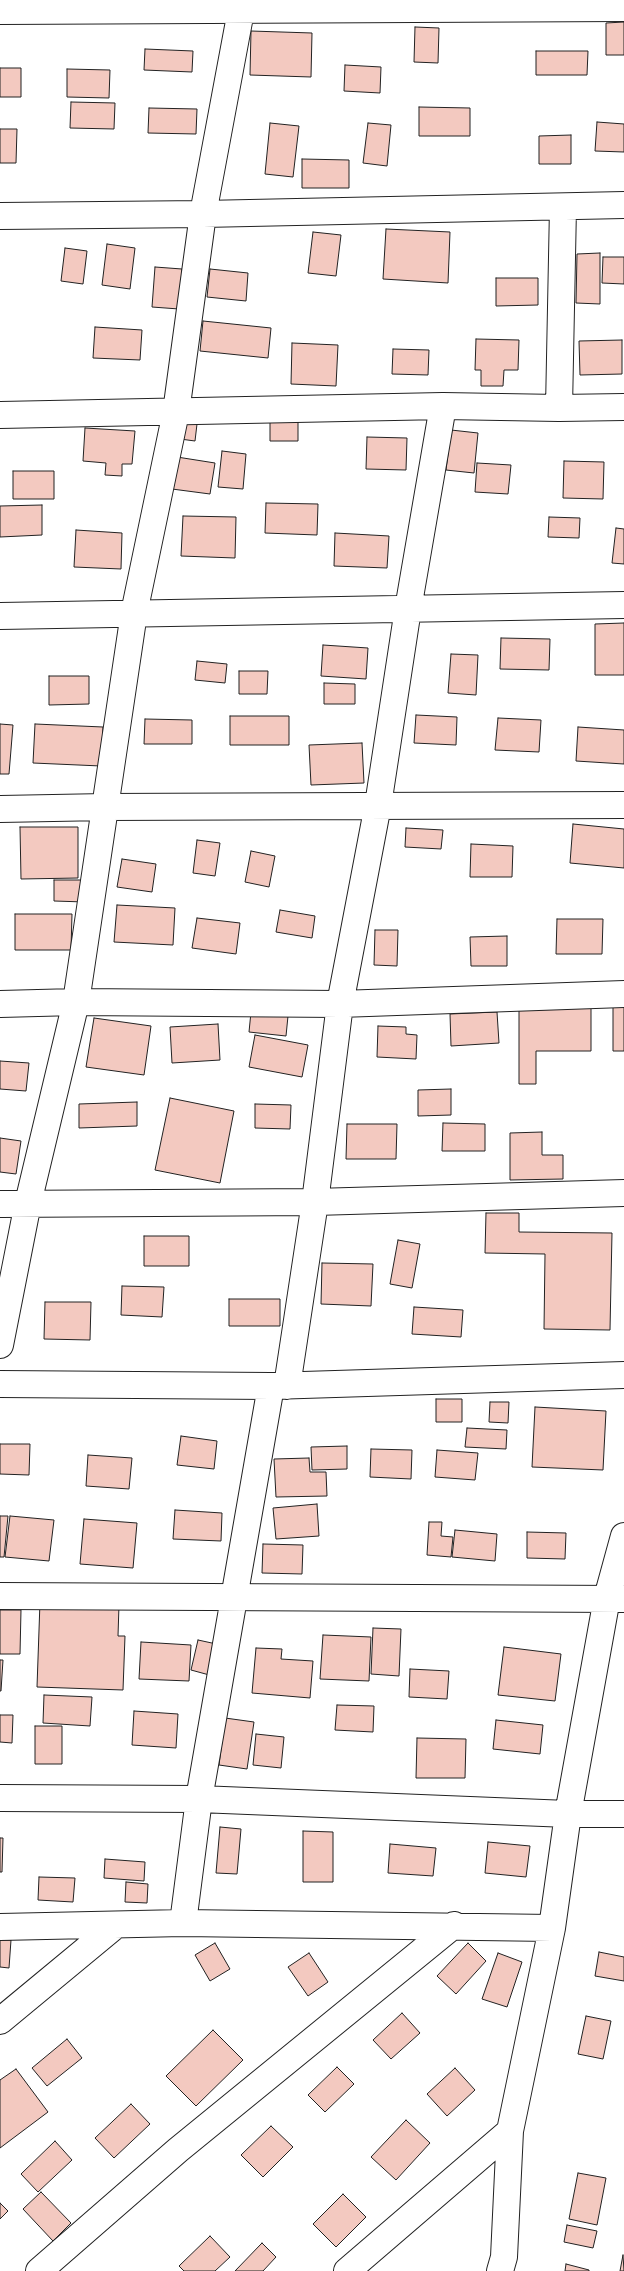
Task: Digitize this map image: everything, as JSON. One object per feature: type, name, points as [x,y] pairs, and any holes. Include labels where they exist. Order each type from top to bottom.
[{"type":"street","points":[[0,1344],[28,1203],[76,1002],[134,613],[176,412],[203,214],[242,6]]},
{"type":"street","points":[[0,11],[242,6],[624,8]]},
{"type":"street","points":[[0,216],[203,214],[624,205]]},
{"type":"street","points":[[559,408],[563,207]]},
{"type":"street","points":[[183,1923],[199,1799],[233,1598],[279,1386],[315,1202],[340,1004],[378,805],[408,609],[443,406]]},
{"type":"street","points":[[0,415],[443,406],[559,408],[624,406]]},
{"type":"street","points":[[0,616],[624,605]]},
{"type":"street","points":[[0,809],[378,805],[624,805]]},
{"type":"street","points":[[0,1004],[76,1002],[340,1004],[624,994]]},
{"type":"street","points":[[0,1204],[315,1202],[624,1193]]},
{"type":"street","points":[[0,1384],[279,1386],[624,1375]]},
{"type":"street","points":[[500,2271],[504,2258],[510,2131],[552,1928],[568,1814],[616,1599],[624,1536]]},
{"type":"street","points":[[0,1596],[616,1599]]},
{"type":"street","points":[[0,1798],[199,1799],[568,1814],[624,1814]]},
{"type":"street","points":[[0,1927],[183,1923],[454,1925],[552,1928]]},
{"type":"street","points":[[0,2021],[116,1925]]},
{"type":"street","points":[[39,2271],[178,2150],[454,1925]]},
{"type":"street","points":[[347,2271],[510,2131]]},
{"type":"building","points":[[624,22],[624,55],[606,55],[606,23]]},
{"type":"building","points":[[415,27],[439,28],[438,63],[414,62]]},
{"type":"building","points":[[251,31],[312,33],[311,77],[250,75]]},
{"type":"building","points":[[145,49],[193,51],[192,72],[144,70]]},
{"type":"building","points":[[536,51],[588,51],[587,75],[536,75]]},
{"type":"building","points":[[345,65],[381,67],[380,93],[344,91]]},
{"type":"building","points":[[0,68],[21,68],[21,97],[0,97]]},
{"type":"building","points":[[67,69],[110,70],[109,98],[67,97]]},
{"type":"building","points":[[71,102],[115,103],[114,129],[70,128]]},
{"type":"building","points":[[419,107],[470,108],[470,136],[419,136]]},
{"type":"building","points":[[149,108],[197,109],[196,134],[148,133]]},
{"type":"building","points":[[597,122],[624,124],[624,152],[595,151]]},
{"type":"building","points":[[270,123],[299,126],[293,177],[265,174]]},
{"type":"building","points":[[368,123],[391,125],[387,166],[363,163]]},
{"type":"building","points":[[0,129],[17,129],[16,163],[0,163]]},
{"type":"building","points":[[571,135],[571,164],[539,164],[539,136]]},
{"type":"building","points":[[302,159],[349,160],[349,188],[302,188]]},
{"type":"building","points":[[386,229],[450,232],[448,283],[383,279]]},
{"type":"building","points":[[313,232],[341,235],[336,276],[308,273]]},
{"type":"building","points":[[107,244],[135,248],[130,289],[102,285]]},
{"type":"building","points":[[65,248],[87,251],[83,284],[61,281]]},
{"type":"building","points":[[600,253],[600,304],[576,303],[577,254]]},
{"type":"building","points":[[603,257],[624,257],[624,284],[602,283]]},
{"type":"building","points":[[155,267],[182,269],[179,309],[152,307]]},
{"type":"building","points":[[210,269],[248,273],[246,301],[207,297]]},
{"type":"building","points":[[496,278],[538,278],[538,305],[496,306]]},
{"type":"building","points":[[203,321],[271,328],[268,358],[200,351]]},
{"type":"building","points":[[95,327],[142,330],[140,360],[93,358]]},
{"type":"building","points":[[476,339],[519,340],[518,370],[504,370],[503,386],[481,386],[481,370],[475,370]]},
{"type":"building","points":[[622,340],[622,374],[580,375],[579,341]]},
{"type":"building","points":[[292,343],[338,345],[336,386],[291,384]]},
{"type":"building","points":[[393,349],[429,350],[428,375],[392,374]]},
{"type":"building","points":[[270,420],[298,420],[298,441],[270,441]]},
{"type":"building","points":[[182,423],[197,424],[195,441],[180,439]]},
{"type":"building","points":[[85,428],[135,431],[132,464],[122,464],[122,476],[105,475],[106,463],[83,461]]},
{"type":"building","points":[[451,430],[478,433],[474,473],[446,470]]},
{"type":"building","points":[[367,437],[407,438],[406,470],[366,469]]},
{"type":"building","points":[[222,451],[246,454],[243,489],[218,487]]},
{"type":"building","points":[[177,457],[215,463],[210,494],[172,489]]},
{"type":"building","points":[[564,461],[604,462],[603,499],[563,498]]},
{"type":"building","points":[[477,463],[511,465],[508,494],[475,492]]},
{"type":"building","points":[[13,471],[54,471],[54,499],[13,499]]},
{"type":"building","points":[[266,503],[318,504],[317,535],[265,533]]},
{"type":"building","points":[[42,505],[42,535],[0,537],[0,506]]},
{"type":"building","points":[[183,516],[236,517],[235,558],[181,556]]},
{"type":"building","points":[[549,517],[580,518],[579,538],[548,537]]},
{"type":"building","points":[[616,528],[624,529],[624,564],[612,563]]},
{"type":"building","points":[[76,530],[122,533],[121,569],[74,567]]},
{"type":"building","points":[[335,533],[389,536],[387,568],[334,566]]},
{"type":"building","points":[[624,623],[624,675],[595,675],[595,624]]},
{"type":"building","points":[[501,638],[550,639],[549,670],[500,669]]},
{"type":"building","points":[[323,645],[368,648],[366,679],[321,676]]},
{"type":"building","points":[[451,654],[478,655],[476,695],[448,693]]},
{"type":"building","points":[[197,661],[227,664],[225,683],[195,680]]},
{"type":"building","points":[[239,671],[268,671],[267,694],[239,694]]},
{"type":"building","points":[[49,676],[89,676],[89,704],[49,705]]},
{"type":"building","points":[[324,683],[355,684],[355,704],[324,704]]},
{"type":"building","points":[[416,715],[457,717],[456,745],[414,743]]},
{"type":"building","points":[[230,716],[289,716],[289,745],[230,745]]},
{"type":"building","points":[[498,718],[541,720],[539,752],[495,750]]},
{"type":"building","points":[[145,719],[192,720],[192,744],[144,744]]},
{"type":"building","points":[[0,724],[13,725],[9,774],[0,774]]},
{"type":"building","points":[[35,724],[103,727],[101,766],[33,763]]},
{"type":"building","points":[[578,727],[624,730],[624,764],[576,761]]},
{"type":"building","points":[[362,743],[364,783],[311,785],[309,745]]},
{"type":"building","points":[[573,824],[624,829],[624,868],[570,863]]},
{"type":"building","points":[[20,827],[78,827],[78,878],[21,879]]},
{"type":"building","points":[[406,828],[443,830],[441,849],[405,847]]},
{"type":"building","points":[[197,840],[220,843],[215,876],[193,873]]},
{"type":"building","points":[[471,844],[513,846],[512,877],[470,877]]},
{"type":"building","points":[[251,851],[275,856],[269,887],[245,882]]},
{"type":"building","points":[[122,859],[156,864],[152,892],[117,887]]},
{"type":"building","points":[[54,880],[85,880],[85,902],[54,901]]},
{"type":"building","points":[[117,905],[175,908],[173,945],[114,942]]},
{"type":"building","points":[[280,910],[315,916],[312,938],[276,932]]},
{"type":"building","points":[[15,914],[72,914],[71,950],[15,950]]},
{"type":"building","points":[[197,918],[240,923],[236,954],[192,948]]},
{"type":"building","points":[[557,919],[603,919],[602,954],[556,954]]},
{"type":"building","points":[[375,930],[398,930],[397,966],[374,965]]},
{"type":"building","points":[[507,936],[507,966],[471,966],[470,937]]},
{"type":"building","points":[[519,1006],[591,1006],[591,1051],[536,1051],[536,1084],[519,1084]]},
{"type":"building","points":[[613,1006],[624,1006],[624,1051],[613,1051]]},
{"type":"building","points":[[251,1012],[288,1016],[286,1036],[249,1032]]},
{"type":"building","points":[[497,1012],[499,1043],[451,1046],[450,1014]]},
{"type":"building","points":[[94,1018],[151,1026],[144,1075],[86,1067]]},
{"type":"building","points":[[218,1024],[220,1060],[172,1063],[170,1027]]},
{"type":"building","points":[[378,1026],[406,1027],[406,1034],[417,1035],[416,1059],[377,1057]]},
{"type":"building","points":[[255,1035],[308,1045],[302,1077],[249,1067]]},
{"type":"building","points":[[0,1061],[29,1063],[26,1091],[0,1089]]},
{"type":"building","points":[[451,1089],[451,1115],[418,1116],[418,1090]]},
{"type":"building","points":[[170,1098],[234,1111],[220,1183],[155,1170]]},
{"type":"building","points":[[137,1102],[137,1126],[79,1128],[79,1104]]},
{"type":"building","points":[[255,1104],[291,1105],[290,1129],[255,1128]]},
{"type":"building","points":[[443,1123],[485,1124],[485,1151],[442,1151]]},
{"type":"building","points":[[347,1124],[397,1124],[396,1159],[346,1159]]},
{"type":"building","points":[[542,1132],[542,1155],[563,1155],[563,1179],[510,1180],[510,1133]]},
{"type":"building","points":[[0,1138],[21,1141],[16,1174],[0,1172]]},
{"type":"building","points":[[486,1213],[519,1213],[519,1232],[612,1233],[610,1330],[544,1329],[545,1254],[485,1253]]},
{"type":"building","points":[[144,1236],[189,1236],[189,1266],[144,1266]]},
{"type":"building","points":[[398,1240],[420,1244],[412,1288],[390,1284]]},
{"type":"building","points":[[322,1263],[373,1264],[371,1306],[321,1304]]},
{"type":"building","points":[[122,1286],[164,1287],[162,1317],[121,1315]]},
{"type":"building","points":[[229,1299],[280,1299],[280,1326],[229,1326]]},
{"type":"building","points":[[45,1302],[91,1302],[90,1340],[44,1339]]},
{"type":"building","points":[[414,1307],[463,1310],[461,1337],[412,1334]]},
{"type":"building","points":[[436,1399],[462,1399],[462,1422],[436,1422]]},
{"type":"building","points":[[490,1402],[509,1402],[508,1423],[489,1422]]},
{"type":"building","points":[[535,1407],[606,1411],[603,1470],[532,1467]]},
{"type":"building","points":[[467,1428],[507,1430],[506,1449],[465,1447]]},
{"type":"building","points":[[181,1436],[217,1441],[214,1469],[177,1465]]},
{"type":"building","points":[[0,1444],[30,1444],[29,1475],[0,1474]]},
{"type":"building","points":[[347,1446],[347,1469],[312,1470],[311,1447]]},
{"type":"building","points":[[371,1449],[412,1450],[411,1479],[370,1477]]},
{"type":"building","points":[[437,1450],[478,1453],[475,1480],[435,1477]]},
{"type":"building","points":[[88,1455],[132,1458],[129,1489],[86,1486]]},
{"type":"building","points":[[309,1458],[310,1472],[326,1472],[327,1496],[276,1497],[274,1459]]},
{"type":"building","points":[[317,1504],[319,1536],[276,1539],[273,1508]]},
{"type":"building","points":[[175,1510],[222,1513],[221,1541],[173,1539]]},
{"type":"building","points":[[0,1516],[8,1516],[4,1557],[0,1557]]},
{"type":"building","points":[[10,1516],[54,1520],[49,1561],[5,1557]]},
{"type":"building","points":[[84,1519],[137,1523],[133,1568],[80,1564]]},
{"type":"building","points":[[429,1522],[442,1522],[441,1536],[453,1537],[451,1557],[427,1555]]},
{"type":"building","points":[[455,1530],[497,1534],[495,1561],[452,1557]]},
{"type":"building","points":[[527,1532],[566,1533],[565,1559],[527,1558]]},
{"type":"building","points":[[263,1544],[303,1545],[302,1574],[262,1573]]},
{"type":"building","points":[[40,1602],[119,1605],[118,1636],[125,1636],[123,1690],[37,1687]]},
{"type":"building","points":[[0,1610],[21,1610],[20,1654],[0,1654]]},
{"type":"building","points":[[373,1628],[401,1629],[399,1676],[371,1674]]},
{"type":"building","points":[[323,1635],[371,1637],[369,1681],[320,1679]]},
{"type":"building","points":[[198,1640],[221,1645],[213,1676],[191,1670]]},
{"type":"building","points":[[141,1642],[191,1645],[189,1681],[139,1679]]},
{"type":"building","points":[[504,1647],[561,1654],[555,1701],[498,1695]]},
{"type":"building","points":[[256,1648],[282,1649],[281,1659],[313,1661],[310,1698],[252,1693]]},
{"type":"building","points":[[0,1660],[3,1660],[1,1691],[0,1691]]},
{"type":"building","points":[[410,1669],[449,1671],[447,1699],[409,1697]]},
{"type":"building","points":[[44,1695],[92,1697],[90,1726],[43,1723]]},
{"type":"building","points":[[337,1705],[374,1706],[373,1732],[335,1730]]},
{"type":"building","points":[[134,1711],[178,1714],[176,1748],[132,1745]]},
{"type":"building","points":[[0,1715],[13,1715],[12,1743],[0,1742]]},
{"type":"building","points":[[225,1718],[254,1722],[247,1769],[219,1765]]},
{"type":"building","points":[[496,1720],[543,1725],[540,1754],[493,1749]]},
{"type":"building","points":[[35,1726],[62,1726],[62,1764],[35,1764]]},
{"type":"building","points":[[256,1734],[284,1737],[281,1768],[253,1765]]},
{"type":"building","points":[[417,1738],[466,1739],[465,1778],[416,1778]]},
{"type":"building","points":[[220,1827],[241,1829],[237,1874],[216,1873]]},
{"type":"building","points":[[303,1831],[333,1832],[333,1882],[303,1882]]},
{"type":"building","points":[[0,1838],[3,1838],[2,1872],[0,1872]]},
{"type":"building","points":[[488,1842],[530,1846],[526,1877],[485,1873]]},
{"type":"building","points":[[390,1844],[436,1848],[433,1876],[388,1873]]},
{"type":"building","points":[[105,1859],[145,1862],[144,1881],[104,1878]]},
{"type":"building","points":[[39,1877],[75,1878],[73,1902],[38,1900]]},
{"type":"building","points":[[126,1882],[148,1884],[147,1903],[125,1902]]},
{"type":"building","points":[[0,1940],[11,1940],[9,1968],[0,1967]]},
{"type":"building","points":[[215,1943],[230,1969],[210,1981],[195,1955]]},
{"type":"building","points":[[468,1943],[486,1961],[456,1994],[437,1976]]},
{"type":"building","points":[[599,1952],[624,1957],[624,1981],[595,1976]]},
{"type":"building","points":[[309,1953],[328,1982],[308,1996],[288,1967]]},
{"type":"building","points":[[498,1953],[522,1962],[507,2007],[482,1999]]},
{"type":"building","points":[[402,2013],[420,2033],[391,2059],[373,2040]]},
{"type":"building","points":[[586,2016],[611,2021],[603,2059],[578,2054]]},
{"type":"building","points":[[213,2030],[243,2060],[196,2106],[166,2076]]},
{"type":"building","points":[[67,2039],[82,2058],[47,2086],[32,2068]]},
{"type":"building","points":[[337,2067],[354,2084],[325,2112],[308,2095]]},
{"type":"building","points":[[455,2068],[475,2090],[447,2116],[427,2094]]},
{"type":"building","points":[[16,2069],[48,2112],[0,2148],[0,2080]]},
{"type":"building","points":[[131,2104],[150,2124],[114,2158],[95,2138]]},
{"type":"building","points":[[406,2120],[430,2143],[396,2180],[371,2157]]},
{"type":"building","points":[[271,2126],[293,2147],[263,2177],[241,2155]]},
{"type":"building","points":[[55,2141],[72,2160],[38,2192],[21,2174]]},
{"type":"building","points":[[578,2173],[606,2178],[597,2225],[569,2219]]},
{"type":"building","points":[[41,2192],[71,2223],[53,2241],[23,2209]]},
{"type":"building","points":[[343,2194],[366,2217],[336,2247],[313,2224]]},
{"type":"building","points":[[0,2203],[8,2211],[0,2219]]},
{"type":"building","points":[[567,2225],[597,2231],[593,2248],[564,2242]]},
{"type":"building","points":[[210,2236],[230,2257],[215,2271],[184,2271],[179,2266]]},
{"type":"building","points":[[262,2243],[276,2257],[263,2271],[235,2271]]},
{"type":"building","points":[[623,2255],[624,2271],[620,2271]]},
{"type":"building","points":[[566,2264],[589,2270],[589,2271],[565,2271]]}]
